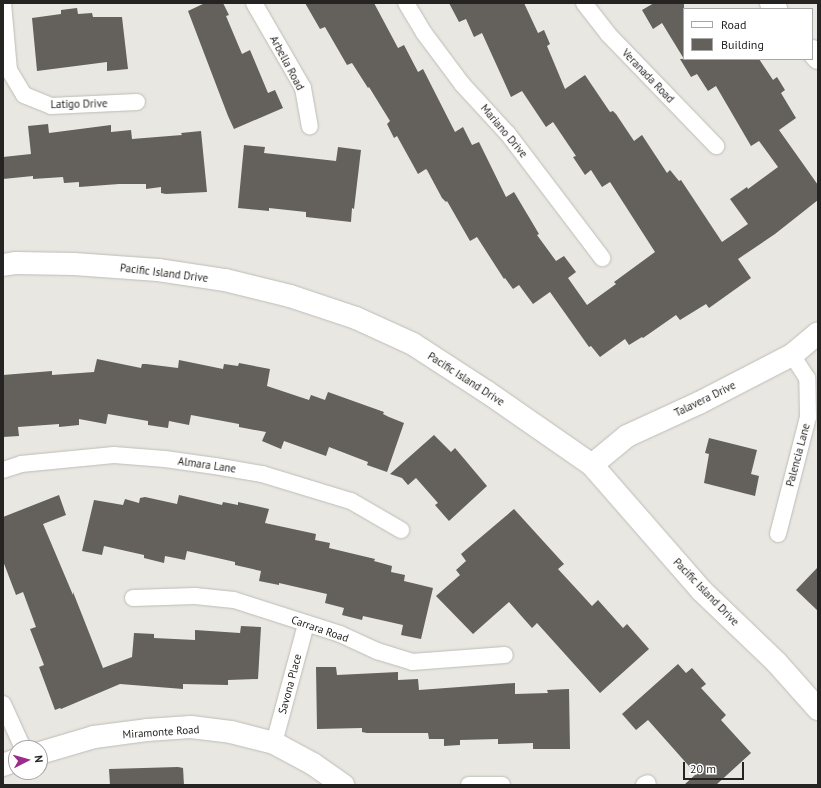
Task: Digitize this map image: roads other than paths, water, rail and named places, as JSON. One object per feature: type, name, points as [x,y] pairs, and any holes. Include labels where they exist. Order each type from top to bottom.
[{"type":"main road","name":"Pacific Island Drive","points":[[3,265],[15,263],[74,264],[158,270],[225,280],[298,298],[356,318],[413,344],[487,392],[592,465],[701,590],[777,663],[818,709]]},
{"type":"main road","name":"Talavera Drive","points":[[592,465],[627,436],[699,403],[792,355],[818,333]]},
{"type":"main road","name":"Miramonte Road","points":[[48,751],[94,737],[147,730],[191,727],[231,732],[274,743],[313,764],[344,785]]},
{"type":"street","name":"Latigo Drive","points":[[3,3],[9,70],[24,96],[51,106],[137,102]]},
{"type":"street","name":"Arbella Road","points":[[254,3],[303,88],[310,126]]},
{"type":"street","name":"Mariano Drive","points":[[406,3],[424,33],[462,84],[508,134],[602,258]]},
{"type":"street","name":"Veranada Road","points":[[584,3],[608,34],[716,146]]},
{"type":"street","name":"Palencia Lane","points":[[778,534],[808,417],[806,378],[792,355]]},
{"type":"street","name":"Almara Lane","points":[[3,470],[21,464],[114,455],[165,459],[239,470],[262,474],[351,501],[401,530]]},
{"type":"street","name":"Carrara Road","points":[[133,598],[194,596],[234,600],[340,634],[377,651],[412,662],[505,655]]},
{"type":"street","name":"Savona Place","points":[[274,743],[306,624]]},
{"type":"street","points":[[3,704],[20,740]]},
{"type":"street","points":[[469,785],[502,785]]}]
